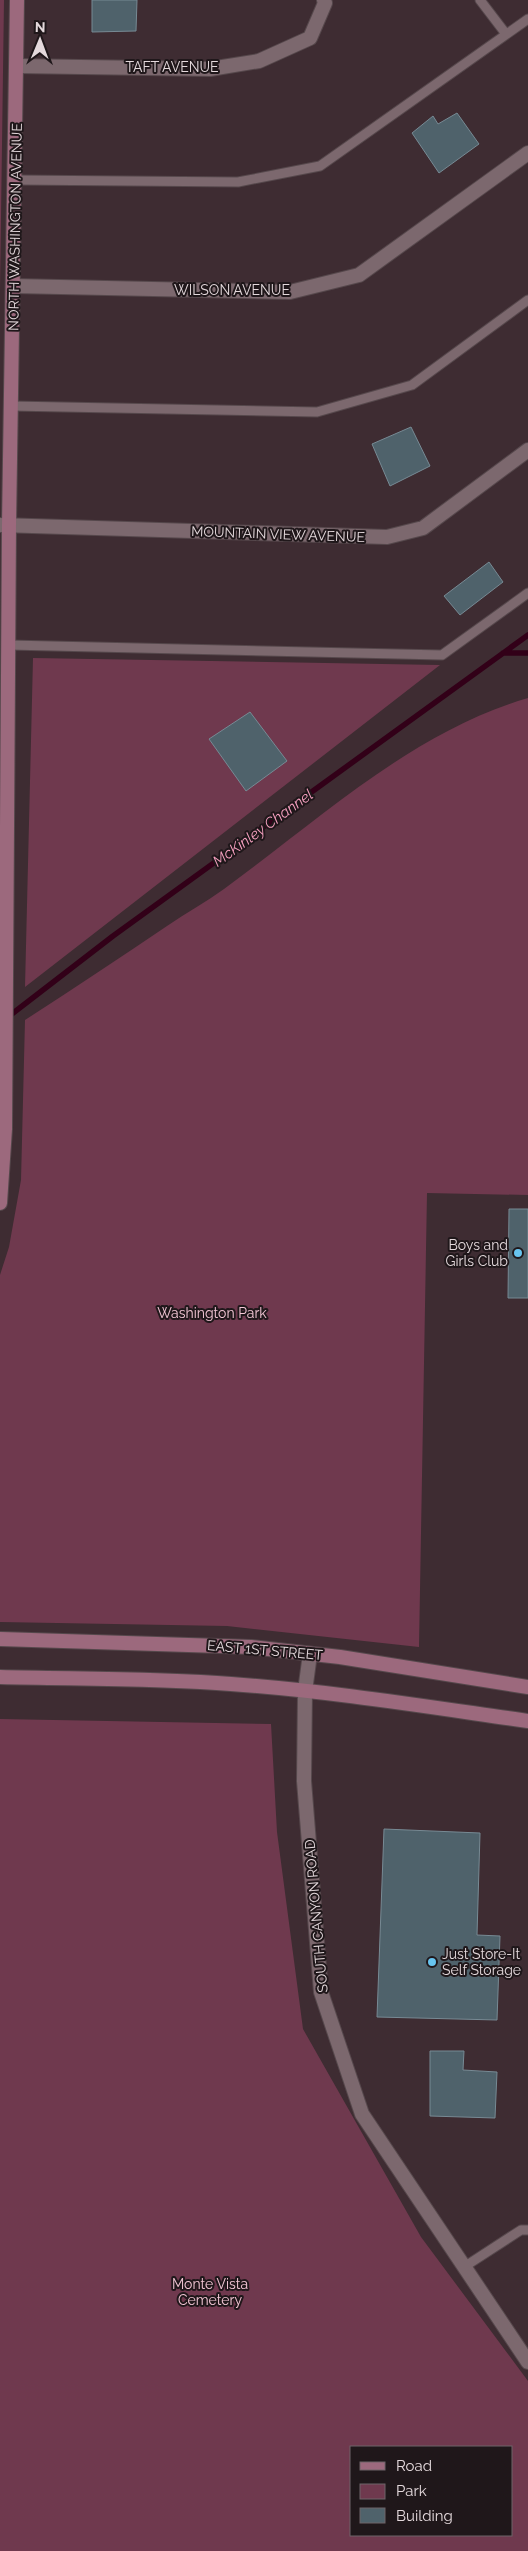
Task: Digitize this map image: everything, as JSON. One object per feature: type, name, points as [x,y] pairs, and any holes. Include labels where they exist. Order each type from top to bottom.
[{"type":"main road","name":"NORTH WASHINGTON AVENUE","points":[[0,1203],[5,1129],[7,987],[9,645],[5,525],[11,406],[14,286],[18,0]]},
{"type":"main road","name":"EAST 1ST STREET","points":[[0,1639],[251,1647],[467,1676],[528,1687]]},
{"type":"main road","points":[[0,1677],[166,1680],[306,1691],[528,1721]]},
{"type":"street","name":"TAFT AVENUE","points":[[17,66],[210,69],[259,62],[310,38],[325,2],[324,0]]},
{"type":"street","name":"WILSON AVENUE","points":[[14,286],[290,292],[359,275],[528,153]]},
{"type":"street","name":"MOUNTAIN VIEW AVENUE","points":[[5,525],[387,537],[423,528],[528,450]]},
{"type":"street","name":"SOUTH CANYON ROAD","points":[[310,1654],[306,1691],[304,1781],[321,1992],[362,2114],[528,2362]]},
{"type":"lane","points":[[480,0],[506,34]]},
{"type":"lane","points":[[16,180],[238,182],[320,166],[528,19]]},
{"type":"lane","points":[[11,406],[317,412],[412,385],[528,300]]},
{"type":"lane","points":[[9,645],[442,655],[528,593]]},
{"type":"lane","points":[[464,2267],[521,2230],[528,2230]]},
{"type":"green space","points":[[0,0],[4,0],[0,290]]},
{"type":"green space","points":[[33,658],[440,665],[25,987]]},
{"type":"green space","name":"Washington Park","points":[[528,698],[528,1195],[427,1193],[419,1647],[227,1626],[0,1622],[0,1275],[9,1247],[21,1180],[25,1020],[217,894],[368,780],[406,755],[445,732],[486,713]]},
{"type":"green space","name":"Monte Vista Cemetery","points":[[0,1719],[271,1724],[277,1832],[303,2029],[421,2237],[528,2381],[528,2551],[0,2551]]},
{"type":"building","points":[[92,0],[137,0],[136,31],[92,32]]},
{"type":"building","points":[[457,113],[479,144],[439,173],[412,133],[433,116],[438,124]]},
{"type":"building","points":[[411,427],[430,466],[390,486],[372,444]]},
{"type":"building","points":[[489,562],[503,582],[460,615],[444,596]]},
{"type":"building","points":[[250,712],[287,761],[246,791],[209,739]]},
{"type":"building","name":"Boys and Girls Club","points":[[509,1209],[528,1209],[528,1298],[508,1298]]},
{"type":"building","points":[[384,1829],[480,1833],[477,1935],[500,1936],[497,2020],[377,2017]]},
{"type":"building","points":[[430,2051],[464,2051],[463,2070],[497,2072],[495,2118],[430,2116]]},
{"type":"waterway","name":"McKinley Channel","points":[[8,1017],[113,936],[528,635]]},
{"type":"waterway","points":[[503,653],[528,653]]},
{"type":"place","name":"Boys and Girls Club","points":[[518,1253]]},
{"type":"place","name":"Just Store-It Self Storage","points":[[432,1962]]}]
